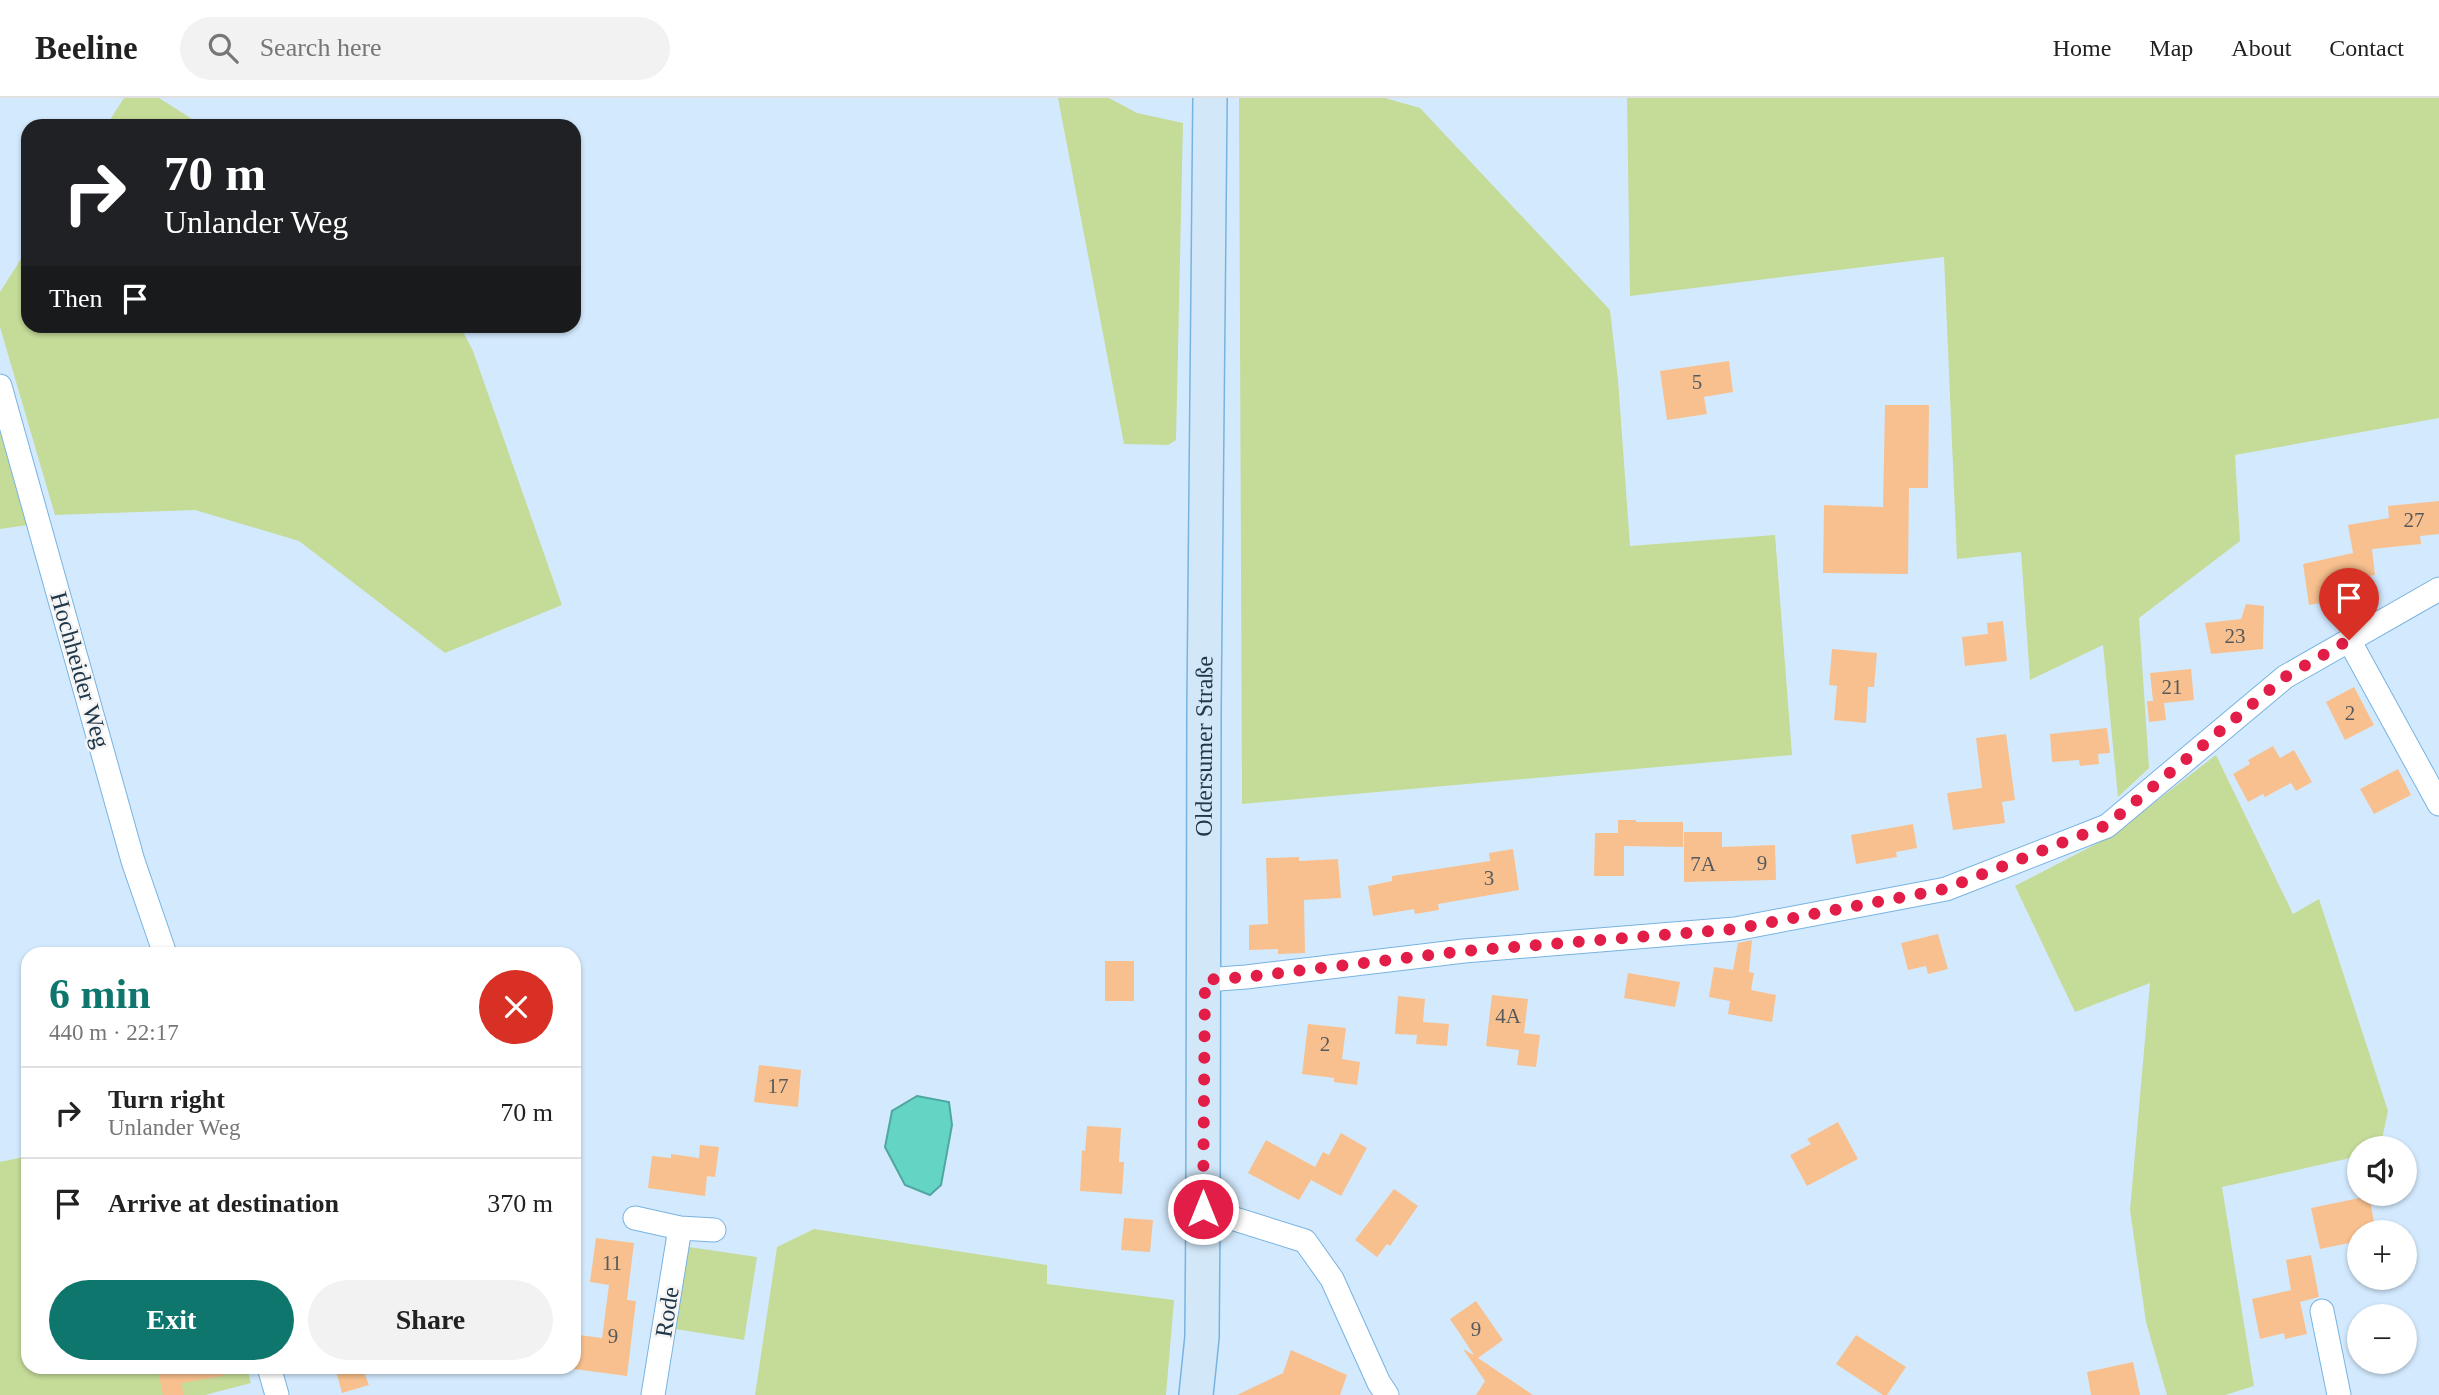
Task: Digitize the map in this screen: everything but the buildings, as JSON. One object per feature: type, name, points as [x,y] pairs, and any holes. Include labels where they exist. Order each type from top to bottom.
[{"type":"main road","name":"Oldersumer Straße","points":[[1196,1395],[1202,1337],[1210,98]]},
{"type":"street","points":[[1204,98],[1210,98]]},
{"type":"street","name":"Hochheider Weg","points":[[0,386],[133,861],[163,947]]},
{"type":"street","points":[[1205,980],[1464,951],[1735,929],[1945,889],[2107,825],[2285,677],[2439,589]]},
{"type":"street","points":[[2349,640],[2439,804]]},
{"type":"street","points":[[1203,1209],[1305,1241],[1332,1279],[1378,1383],[1387,1395]]},
{"type":"street","points":[[635,1218],[680,1228],[714,1230]]},
{"type":"street","name":"Rode","points":[[653,1395],[680,1228]]},
{"type":"street","points":[[2322,1311],[2339,1395]]},
{"type":"street","points":[[270,1374],[277,1395]]},
{"type":"shaded area","points":[[124,98],[159,98],[192,119],[110,119]]},
{"type":"shaded area","points":[[1058,98],[1109,98],[1137,113],[1183,123],[1176,440],[1168,445],[1124,444]]},
{"type":"shaded area","points":[[1239,98],[1385,98],[1420,108],[1610,310],[1630,546],[1775,535],[1792,755],[1242,804]]},
{"type":"shaded area","points":[[1627,98],[2439,98],[2439,418],[2235,455],[2240,541],[2139,618],[2149,768],[2118,797],[2103,645],[2030,680],[2021,552],[1957,559],[1944,257],[1630,296]]},
{"type":"shaded area","points":[[21,259],[21,333],[464,333],[473,351],[562,605],[445,653],[299,541],[195,510],[55,515],[0,327],[0,292]]},
{"type":"shaded area","points":[[0,409],[28,525],[0,529]]},
{"type":"shaded area","points":[[2216,755],[2293,914],[2319,899],[2388,1111],[2383,1136],[2347,1136],[2347,1159],[2222,1187],[2254,1386],[2225,1395],[2167,1395],[2146,1322],[2130,1210],[2150,983],[2075,1012],[2015,886],[2111,836]]},
{"type":"shaded area","points":[[917,1096],[949,1102],[952,1125],[941,1185],[930,1195],[905,1185],[885,1147],[892,1111]]},
{"type":"shaded area","points":[[21,1158],[21,1374],[249,1374],[251,1383],[205,1395],[0,1395],[0,1162]]},
{"type":"shaded area","points":[[814,1229],[1047,1265],[1047,1284],[1174,1300],[1166,1395],[755,1395],[777,1247]]},
{"type":"shaded area","points":[[682,1246],[757,1257],[744,1340],[669,1328]]},
{"type":"route","points":[[1203,1209],[1205,980],[1464,951],[1735,929],[1945,889],[2107,825],[2285,677],[2349,640]]}]
